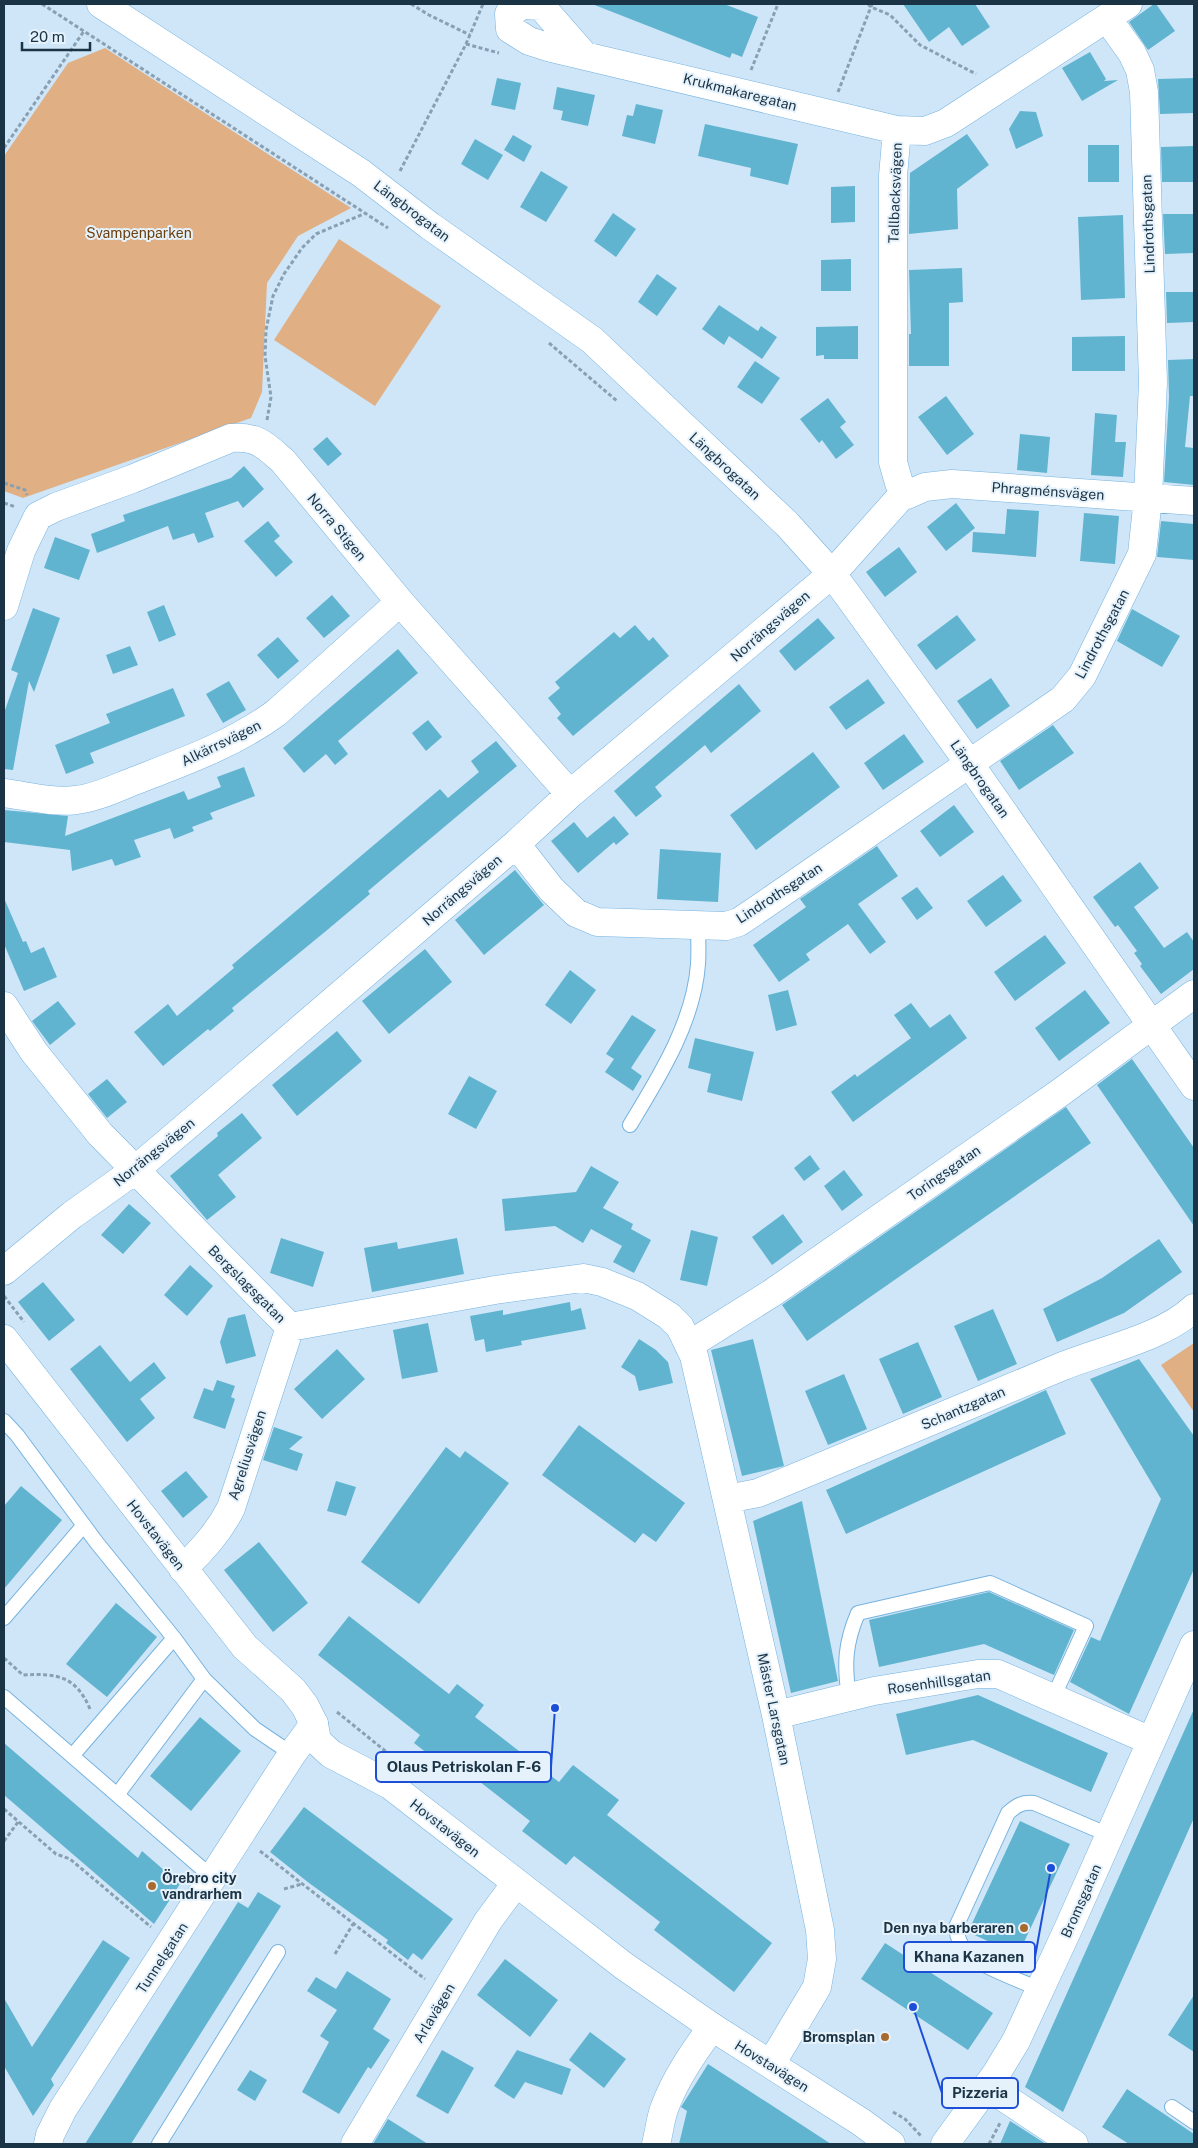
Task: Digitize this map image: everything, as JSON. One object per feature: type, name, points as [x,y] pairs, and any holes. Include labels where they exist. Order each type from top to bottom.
[{"type":"street","name":"Längbrogatan","points":[[101,4],[362,173],[430,226],[592,340],[787,524],[832,574],[969,763],[1194,1086]]},
{"type":"street","name":"Tallbacksvägen","points":[[905,492],[899,483],[893,462],[893,176],[897,130],[925,131],[946,123],[1117,11]]},
{"type":"street","name":"Lindrothsgatan","points":[[516,844],[552,889],[576,913],[597,922],[726,926],[739,922],[1063,699],[1082,676],[1142,554],[1148,498],[1153,382],[1144,92],[1140,70],[1117,11]]},
{"type":"street","name":"Krukmakaregatan","points":[[584,54],[897,130]]},
{"type":"street","name":"Norra Stigen","points":[[4,606],[21,551],[37,517],[56,507],[132,479],[232,438],[246,437],[263,443],[283,461],[400,602],[570,794]]},
{"type":"street","name":"Phragménsvägen","points":[[905,492],[907,496],[925,486],[952,484],[1194,501]]},
{"type":"street","name":"Norrängsvägen","points":[[4,1271],[72,1215],[134,1170],[516,844],[570,794],[832,574],[905,492]]},
{"type":"street","name":"Alkärrsvägen","points":[[4,793],[46,799],[76,800],[100,794],[169,768],[239,736],[258,726],[276,713],[400,602]]},
{"type":"street","name":"Toringsgatan","points":[[689,1345],[780,1287],[1153,1026],[1194,994]]},
{"type":"street","name":"Bergslagsgatan","points":[[4,1006],[34,1052],[100,1134],[290,1327],[495,1290],[583,1278],[602,1282],[637,1296],[669,1316],[680,1327],[689,1345]]},
{"type":"street","name":"Schantzgatan","points":[[727,1499],[758,1493],[1065,1366],[1162,1330],[1185,1317],[1194,1308]]},
{"type":"street","name":"Agreliusvägen","points":[[183,1569],[207,1545],[224,1523],[290,1327]]},
{"type":"street","name":"Hovstavägen","points":[[4,1339],[245,1647],[293,1690],[305,1706],[323,1715],[318,1741],[331,1754],[390,1785],[624,1966],[712,2027],[862,2122],[891,2144]]},
{"type":"street","name":"Mäster Larsgatan","points":[[689,1345],[694,1356],[776,1715],[820,1930],[822,1959],[817,1987],[771,2064]]},
{"type":"street","name":"Bromsgatan","points":[[934,2141],[987,2086],[1016,2041],[1041,1990],[1194,1645]]},
{"type":"street","name":"Rosenhillsgatan","points":[[776,1715],[849,1697],[978,1674],[998,1674],[1151,1741]]},
{"type":"street","name":"Tunnelgatan","points":[[48,2144],[50,2135],[63,2109],[292,1754],[323,1715]]},
{"type":"street","name":"Arlavägen","points":[[354,2144],[488,1921],[516,1882]]},
{"type":"street","points":[[656,2144],[664,2111],[672,2091],[688,2060],[712,2027]]},
{"type":"street","points":[[987,2086],[1074,2144]]},
{"type":"lane","points":[[630,1126],[656,1081],[689,1012],[698,964],[698,926]]},
{"type":"lane","points":[[4,1422],[17,1435],[84,1525],[174,1638],[204,1679],[255,1729],[292,1754]]},
{"type":"lane","points":[[4,1618],[84,1525]]},
{"type":"lane","points":[[849,1697],[846,1674],[847,1643],[858,1613],[990,1583],[1086,1626],[1053,1698]]},
{"type":"lane","points":[[72,1756],[174,1638]]},
{"type":"lane","points":[[117,1795],[204,1679]]},
{"type":"lane","points":[[4,1697],[213,1878]]},
{"type":"lane","points":[[1041,1990],[971,1957],[962,1947],[957,1936],[956,1927],[1008,1813],[1016,1805],[1024,1802],[1034,1803],[1109,1835]]},
{"type":"lane","points":[[159,2144],[278,1952]]},
{"type":"lane","points":[[1172,2107],[1194,2122]]},
{"type":"path","points":[[42,4],[390,229]]},
{"type":"path","points":[[411,4],[470,35]]},
{"type":"path","points":[[263,443],[271,397],[265,356],[266,330],[273,296],[284,274],[302,248],[316,234],[365,213],[396,178],[470,35],[483,4]]},
{"type":"path","points":[[742,92],[778,4]]},
{"type":"path","points":[[862,4],[870,5],[890,15],[920,45],[1001,87]]},
{"type":"path","points":[[830,114],[870,5]]},
{"type":"path","points":[[4,148],[84,31]]},
{"type":"path","points":[[549,342],[623,406]]},
{"type":"path","points":[[4,1296],[17,1313]]},
{"type":"path","points":[[4,1658],[23,1676],[44,1674],[60,1676],[77,1686],[90,1707],[97,1728]]},
{"type":"path","points":[[323,1715],[392,1758]]},
{"type":"path","points":[[4,1810],[56,1854],[70,1858],[170,1944]]},
{"type":"path","points":[[4,1841],[18,1822]]},
{"type":"path","points":[[240,1835],[445,1994]]},
{"type":"path","points":[[284,1889],[302,1884]]},
{"type":"path","points":[[334,1954],[353,1924]]},
{"type":"path","points":[[905,2119],[934,2141]]},
{"type":"green space","name":"Svampenparken","points":[[105,48],[351,208],[298,236],[267,283],[262,392],[251,418],[23,498],[4,491],[4,156],[68,63]]},
{"type":"green space","points":[[339,239],[441,306],[375,406],[274,340]]},
{"type":"green space","points":[[1194,1343],[1194,1412],[1161,1365]]},
{"type":"building","points":[[592,4],[724,4],[758,17],[742,57],[732,53],[730,58]]},
{"type":"building","points":[[903,4],[975,4],[990,27],[962,46],[949,27],[929,42]]},
{"type":"building","points":[[1156,4],[1175,31],[1148,50],[1129,22]]},
{"type":"building","points":[[1090,52],[1106,79],[1104,81],[1118,80],[1082,101],[1062,68]]},
{"type":"building","points":[[497,78],[521,83],[515,110],[491,105]]},
{"type":"building","points":[[1194,78],[1194,113],[1160,114],[1158,79]]},
{"type":"building","points":[[557,87],[595,95],[588,126],[561,120],[563,111],[553,109]]},
{"type":"building","points":[[636,104],[663,110],[655,144],[622,136],[627,115],[633,116]]},
{"type":"building","points":[[1020,111],[1036,112],[1043,136],[1016,149],[1009,129]]},
{"type":"building","points":[[705,124],[798,144],[788,185],[750,176],[751,168],[698,156]]},
{"type":"building","points":[[967,134],[989,165],[957,189],[958,229],[909,234],[910,173]]},
{"type":"building","points":[[513,135],[532,146],[524,162],[504,150]]},
{"type":"building","points":[[475,139],[503,155],[488,180],[461,164]]},
{"type":"building","points":[[1088,145],[1119,145],[1119,182],[1088,182]]},
{"type":"building","points":[[1194,146],[1194,182],[1162,182],[1161,147]]},
{"type":"building","points":[[541,171],[568,187],[546,222],[520,207]]},
{"type":"building","points":[[855,186],[855,222],[831,223],[831,187]]},
{"type":"building","points":[[613,213],[636,229],[616,257],[594,241]]},
{"type":"building","points":[[1163,214],[1194,214],[1194,253],[1165,254]]},
{"type":"building","points":[[1123,215],[1125,298],[1081,300],[1078,217]]},
{"type":"building","points":[[851,259],[851,291],[821,291],[821,260]]},
{"type":"building","points":[[962,268],[963,302],[949,303],[949,366],[909,366],[909,334],[911,334],[909,270]]},
{"type":"building","points":[[657,274],[677,288],[657,316],[638,302]]},
{"type":"building","points":[[1166,292],[1194,292],[1194,322],[1167,323]]},
{"type":"building","points":[[719,305],[758,331],[761,326],[777,337],[762,359],[729,336],[724,345],[702,329]]},
{"type":"building","points":[[858,326],[858,359],[824,359],[824,355],[816,356],[816,327]]},
{"type":"building","points":[[1125,336],[1125,371],[1072,371],[1072,337]]},
{"type":"building","points":[[1194,359],[1194,396],[1190,396],[1185,447],[1194,448],[1194,485],[1164,482],[1169,397],[1168,360]]},
{"type":"building","points":[[755,361],[780,378],[762,404],[737,387]]},
{"type":"building","points":[[946,396],[974,434],[947,455],[918,417]]},
{"type":"building","points":[[828,398],[846,422],[840,427],[854,445],[836,459],[822,440],[819,443],[800,419]]},
{"type":"building","points":[[1095,413],[1117,415],[1115,442],[1126,442],[1123,477],[1091,475]]},
{"type":"building","points":[[1020,434],[1050,437],[1047,473],[1017,470]]},
{"type":"building","points":[[327,437],[342,454],[328,466],[313,449]]},
{"type":"building","points":[[244,466],[264,489],[243,508],[238,501],[205,513],[214,537],[198,543],[194,533],[173,540],[168,526],[97,553],[91,534],[125,521],[123,515],[231,478]]},
{"type":"building","points":[[956,503],[975,528],[946,551],[927,527]]},
{"type":"building","points":[[1007,509],[1039,511],[1036,557],[972,552],[973,532],[1005,534]]},
{"type":"building","points":[[1084,513],[1119,516],[1115,564],[1080,561]]},
{"type":"building","points":[[268,521],[280,536],[274,541],[293,562],[276,577],[244,541]]},
{"type":"building","points":[[1161,521],[1194,524],[1194,560],[1157,557]]},
{"type":"building","points":[[55,537],[90,550],[79,580],[44,568]]},
{"type":"building","points":[[899,547],[917,572],[885,597],[866,572]]},
{"type":"building","points":[[332,595],[350,616],[324,638],[306,618]]},
{"type":"building","points":[[164,605],[176,635],[159,642],[147,612]]},
{"type":"building","points":[[33,608],[60,618],[34,692],[29,681],[13,770],[4,769],[4,713],[18,673],[11,670]]},
{"type":"building","points":[[1132,609],[1180,636],[1162,667],[1117,641]]},
{"type":"building","points":[[957,615],[976,640],[936,670],[917,645]]},
{"type":"building","points":[[818,618],[835,638],[795,671],[779,651]]},
{"type":"building","points":[[635,625],[649,641],[653,637],[669,656],[573,736],[557,718],[561,714],[548,698],[560,688],[555,682],[614,632],[620,638]]},
{"type":"building","points":[[278,637],[299,661],[278,679],[257,655]]},
{"type":"building","points":[[130,646],[138,665],[113,674],[106,655]]},
{"type":"building","points":[[398,649],[418,673],[338,741],[348,754],[335,765],[326,754],[304,773],[283,748]]},
{"type":"building","points":[[991,678],[1010,706],[977,729],[957,701]]},
{"type":"building","points":[[868,679],[885,703],[846,730],[829,707]]},
{"type":"building","points":[[229,681],[246,710],[223,723],[206,694]]},
{"type":"building","points":[[739,684],[761,711],[711,753],[705,745],[655,787],[662,796],[636,817],[614,791]]},
{"type":"building","points":[[173,688],[185,716],[90,753],[94,763],[66,774],[55,745],[110,723],[106,714]]},
{"type":"building","points":[[428,720],[442,737],[426,751],[412,733]]},
{"type":"building","points":[[1053,725],[1074,753],[1019,790],[1000,761]]},
{"type":"building","points":[[904,734],[924,762],[883,790],[864,763]]},
{"type":"building","points":[[496,741],[517,766],[368,891],[370,894],[232,1008],[234,1011],[210,1031],[208,1029],[163,1066],[134,1032],[168,1004],[177,1016],[234,968],[232,965],[440,789],[448,798],[479,772],[471,761]]},
{"type":"building","points":[[813,752],[840,787],[756,850],[730,815]]},
{"type":"building","points":[[244,767],[255,796],[210,813],[213,819],[192,827],[194,831],[174,839],[170,828],[134,840],[141,857],[115,866],[112,859],[72,871],[70,850],[4,842],[4,810],[68,816],[65,836],[184,791],[188,800],[221,787],[217,777]]},
{"type":"building","points":[[954,805],[974,832],[940,857],[920,831]]},
{"type":"building","points":[[614,816],[629,834],[616,845],[614,842],[578,873],[551,841],[574,822],[587,838]]},
{"type":"building","points":[[877,846],[898,876],[858,904],[886,942],[870,954],[848,924],[806,954],[810,960],[779,982],[753,945],[806,907],[800,899]]},
{"type":"building","points":[[660,849],[721,853],[718,902],[657,899]]},
{"type":"building","points":[[1140,862],[1159,888],[1134,907],[1164,948],[1187,932],[1194,942],[1194,969],[1161,994],[1140,966],[1142,964],[1134,953],[1137,951],[1118,925],[1115,927],[1093,897]]},
{"type":"building","points":[[515,870],[544,905],[484,955],[455,920]]},
{"type":"building","points":[[1003,875],[1022,901],[986,927],[967,901]]},
{"type":"building","points":[[917,887],[933,908],[917,920],[901,898]]},
{"type":"building","points":[[4,898],[23,942],[26,941],[31,953],[44,947],[57,977],[24,991],[4,944]]},
{"type":"building","points":[[1045,935],[1066,963],[1015,1001],[994,972]]},
{"type":"building","points":[[425,949],[452,982],[389,1034],[362,1001]]},
{"type":"building","points":[[570,970],[596,990],[571,1024],[545,1005]]},
{"type":"building","points":[[788,990],[797,1025],[776,1031],[768,995]]},
{"type":"building","points":[[1085,990],[1110,1023],[1059,1061],[1035,1028]]},
{"type":"building","points":[[58,1001],[76,1024],[50,1045],[32,1021]]},
{"type":"building","points":[[911,1003],[930,1028],[950,1014],[967,1038],[853,1122],[831,1092],[855,1074],[857,1077],[911,1038],[894,1015]]},
{"type":"building","points":[[632,1015],[656,1030],[631,1068],[642,1076],[633,1091],[605,1072],[614,1059],[606,1054]]},
{"type":"building","points":[[337,1031],[362,1061],[297,1116],[272,1085]]},
{"type":"building","points":[[695,1038],[754,1052],[742,1101],[707,1092],[711,1074],[688,1068]]},
{"type":"building","points":[[1132,1059],[1194,1148],[1194,1226],[1097,1085]]},
{"type":"building","points":[[469,1076],[497,1091],[476,1129],[448,1114]]},
{"type":"building","points":[[107,1079],[127,1102],[107,1118],[88,1094]]},
{"type":"building","points":[[1066,1107],[1091,1143],[807,1341],[782,1305]]},
{"type":"building","points":[[242,1113],[262,1138],[218,1175],[236,1197],[207,1220],[170,1176],[218,1136],[217,1133]]},
{"type":"building","points":[[810,1155],[820,1169],[804,1181],[794,1168]]},
{"type":"building","points":[[591,1166],[619,1182],[603,1208],[633,1224],[631,1229],[651,1240],[634,1273],[613,1262],[622,1246],[591,1229],[583,1243],[555,1226],[505,1231],[502,1199],[576,1192]]},
{"type":"building","points":[[844,1170],[863,1195],[842,1211],[824,1186]]},
{"type":"building","points":[[129,1204],[151,1223],[123,1254],[101,1235]]},
{"type":"building","points":[[783,1214],[803,1242],[772,1265],[752,1237]]},
{"type":"building","points":[[691,1230],[718,1237],[707,1286],[680,1280]]},
{"type":"building","points":[[281,1238],[324,1252],[313,1287],[270,1273]]},
{"type":"building","points":[[457,1238],[464,1274],[372,1292],[364,1248],[397,1242],[398,1249]]},
{"type":"building","points":[[1159,1239],[1182,1272],[1124,1313],[1057,1342],[1043,1309],[1102,1278]]},
{"type":"building","points":[[190,1265],[213,1286],[187,1316],[164,1295]]},
{"type":"building","points":[[43,1282],[75,1320],[49,1341],[18,1302]]},
{"type":"building","points":[[570,1302],[571,1311],[581,1308],[586,1329],[521,1341],[522,1345],[486,1352],[484,1339],[475,1341],[470,1316],[503,1310],[503,1315]]},
{"type":"building","points":[[993,1309],[1017,1364],[978,1381],[954,1326]]},
{"type":"building","points":[[245,1314],[256,1356],[226,1364],[220,1342],[228,1318]]},
{"type":"building","points":[[428,1323],[438,1372],[402,1379],[393,1330]]},
{"type":"building","points":[[639,1339],[656,1350],[668,1362],[673,1383],[639,1391],[635,1376],[621,1367]]},
{"type":"building","points":[[753,1339],[784,1466],[742,1476],[711,1350]]},
{"type":"building","points":[[918,1342],[942,1397],[903,1414],[879,1359]]},
{"type":"building","points":[[100,1345],[130,1382],[154,1362],[166,1378],[140,1399],[155,1418],[127,1442],[70,1369]]},
{"type":"building","points":[[337,1349],[365,1379],[322,1419],[294,1389]]},
{"type":"building","points":[[1139,1359],[1194,1436],[1194,1569],[1129,1714],[1070,1682],[1091,1637],[1100,1641],[1161,1499],[1090,1379]]},
{"type":"building","points":[[844,1374],[867,1429],[828,1445],[805,1391]]},
{"type":"building","points":[[217,1380],[235,1386],[231,1397],[235,1399],[225,1429],[193,1418],[204,1388],[213,1391]]},
{"type":"building","points":[[1046,1390],[1066,1434],[846,1534],[826,1490]]},
{"type":"building","points":[[579,1425],[685,1503],[656,1542],[643,1533],[635,1543],[542,1475]]},
{"type":"building","points":[[274,1427],[303,1437],[289,1449],[303,1454],[297,1471],[263,1460]]},
{"type":"building","points":[[446,1447],[460,1458],[465,1451],[509,1483],[419,1604],[361,1562]]},
{"type":"building","points":[[186,1471],[208,1497],[183,1518],[161,1491]]},
{"type":"building","points":[[336,1481],[356,1487],[346,1516],[327,1511]]},
{"type":"building","points":[[21,1486],[62,1520],[4,1589],[4,1506]]},
{"type":"building","points":[[802,1501],[838,1681],[791,1693],[753,1521]]},
{"type":"building","points":[[259,1542],[308,1603],[273,1632],[224,1570]]},
{"type":"building","points":[[989,1592],[1074,1630],[1054,1675],[984,1644],[879,1667],[869,1620]]},
{"type":"building","points":[[116,1603],[157,1637],[107,1697],[66,1664]]},
{"type":"building","points":[[349,1616],[449,1694],[457,1684],[484,1705],[475,1717],[559,1782],[573,1765],[619,1800],[607,1815],[772,1943],[734,1992],[654,1930],[660,1922],[574,1856],[566,1865],[522,1831],[530,1821],[443,1753],[437,1761],[414,1743],[420,1735],[318,1655]]},
{"type":"building","points":[[978,1695],[1108,1753],[1091,1792],[973,1740],[906,1755],[896,1714]]},
{"type":"building","points":[[1194,1709],[1194,1818],[1063,2112],[1025,2087]]},
{"type":"building","points":[[200,1717],[241,1751],[191,1811],[150,1776]]},
{"type":"building","points":[[4,1743],[138,1858],[142,1851],[180,1884],[154,1924],[4,1795]]},
{"type":"building","points":[[304,1807],[453,1919],[422,1960],[413,1953],[408,1960],[386,1943],[388,1940],[309,1883],[270,1852]]},
{"type":"building","points":[[1020,1821],[1070,1844],[1018,1955],[968,1932]]},
{"type":"building","points":[[258,1892],[281,1906],[131,2144],[85,2144],[238,1902],[248,1908]]},
{"type":"building","points":[[103,1940],[130,1958],[51,2079],[54,2085],[33,2116],[4,2066],[4,1998],[32,2047]]},
{"type":"building","points":[[885,1943],[993,2013],[968,2050],[861,1979]]},
{"type":"building","points":[[505,1959],[558,2000],[530,2037],[477,1995]]},
{"type":"building","points":[[347,1971],[391,1999],[373,2029],[390,2040],[371,2069],[368,2067],[339,2114],[302,2092],[329,2042],[320,2036],[337,2010],[307,1991],[316,1977],[336,1989]]},
{"type":"building","points":[[1194,1995],[1194,2052],[1168,2035]]},
{"type":"building","points":[[590,2032],[626,2059],[604,2088],[569,2060]]},
{"type":"building","points":[[442,2050],[474,2068],[448,2114],[416,2096]]},
{"type":"building","points":[[517,2050],[571,2069],[562,2095],[525,2082],[514,2099],[494,2086]]},
{"type":"building","points":[[708,2064],[831,2144],[679,2144],[687,2111],[681,2107]]},
{"type":"building","points":[[250,2070],[267,2080],[255,2101],[237,2090]]},
{"type":"building","points":[[1127,2089],[1194,2134],[1194,2144],[1129,2144],[1102,2127]]},
{"type":"building","points":[[388,2119],[428,2144],[373,2144]]},
{"type":"building","points":[[1010,2121],[1046,2144],[1000,2144]]},
{"type":"place","name":"Olaus Petriskolan F-6","points":[[555,1708]]},
{"type":"place","name":"Khana Kazanen","points":[[1051,1868]]},
{"type":"place","name":"Örebro city vandrarhem","points":[[152,1886]]},
{"type":"place","name":"Den nya barberaren","points":[[1024,1928]]},
{"type":"place","name":"Pizzeria","points":[[913,2007]]},
{"type":"place","name":"Bromsplan","points":[[885,2037]]}]
